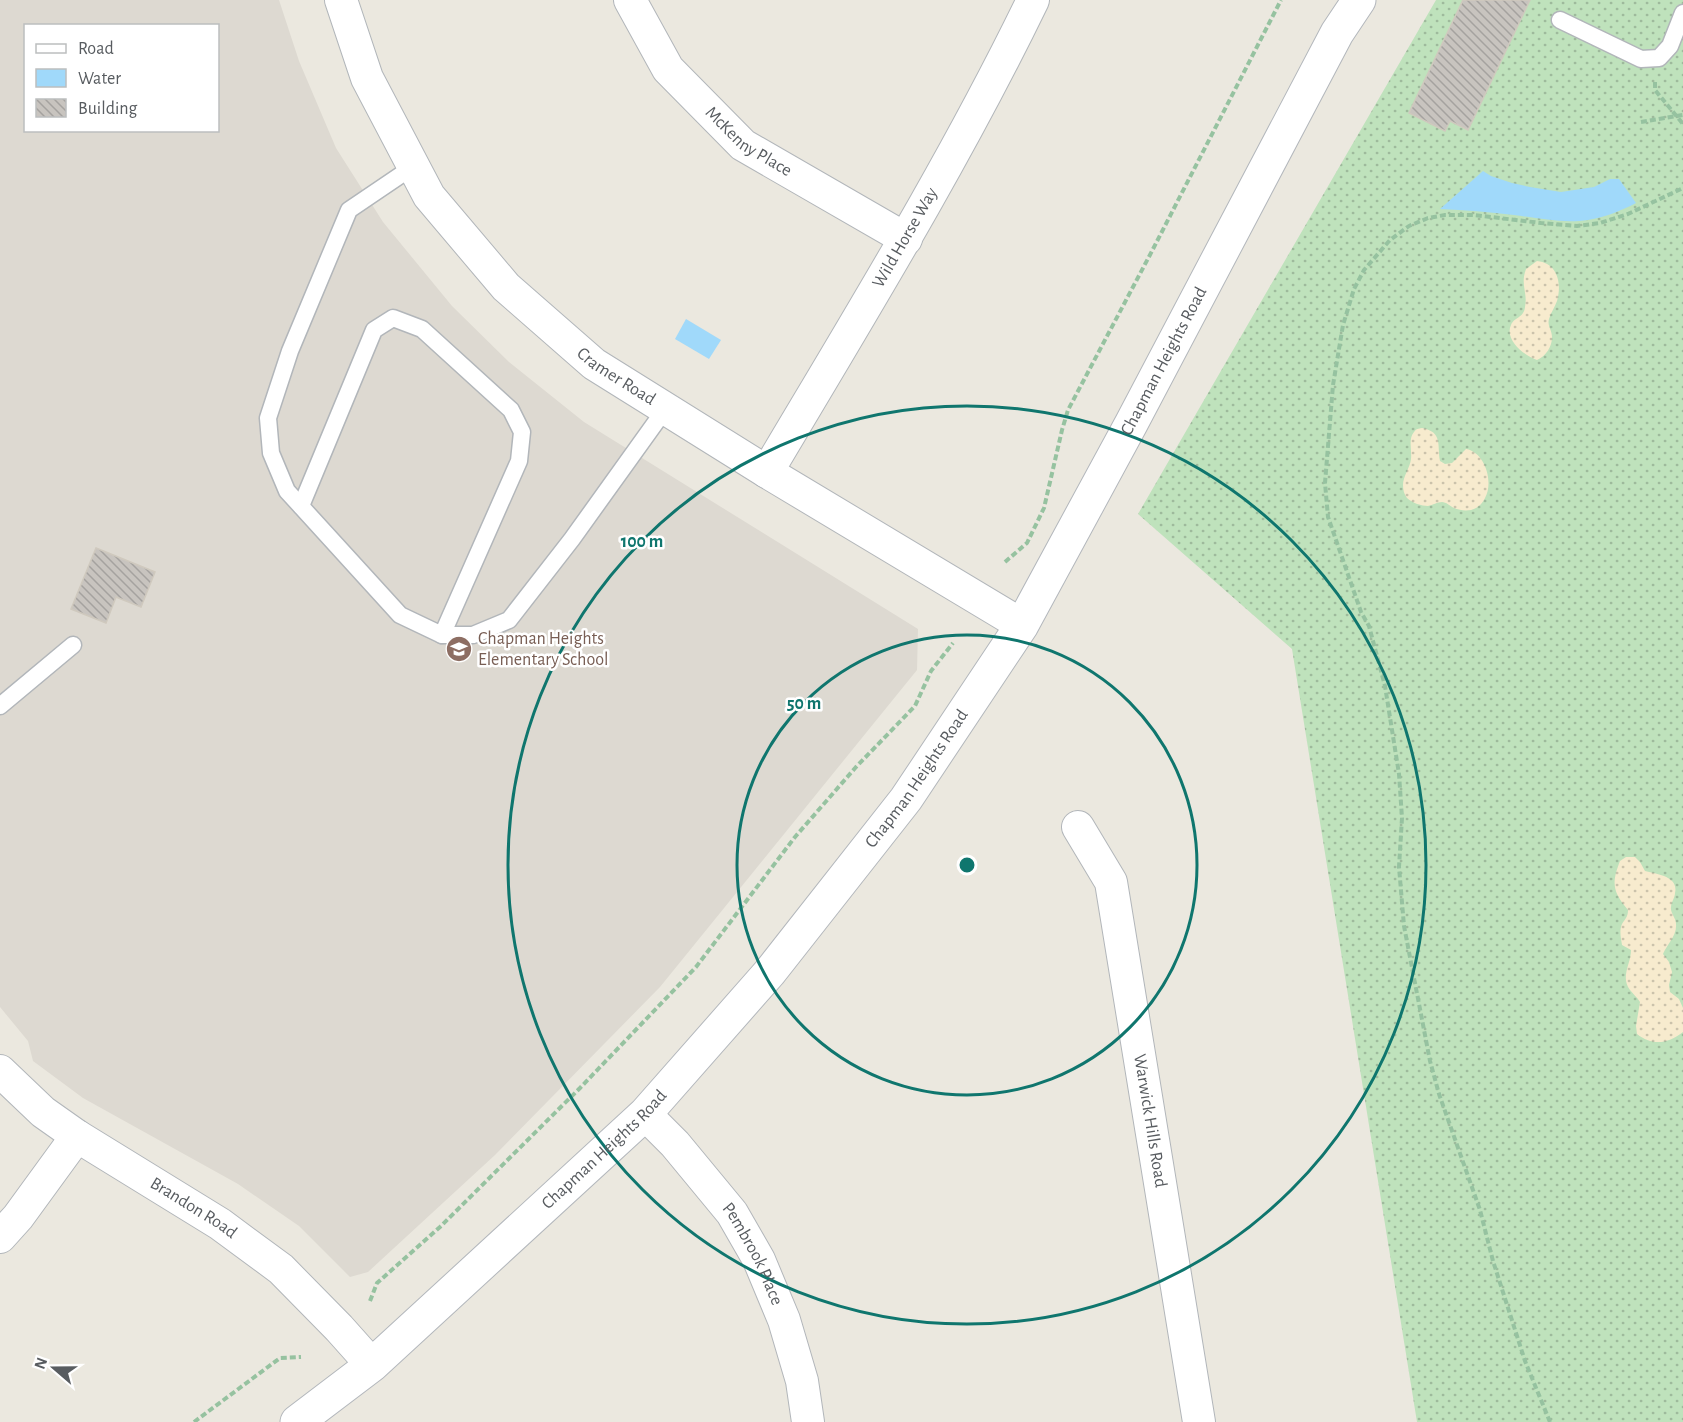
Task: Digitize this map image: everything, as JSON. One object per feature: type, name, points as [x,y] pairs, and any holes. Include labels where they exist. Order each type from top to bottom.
[{"type":"street","name":"Cramer Road","points":[[341,0],[367,78],[429,195],[506,287],[594,364],[767,472],[1022,625]]},
{"type":"street","name":"McKenny Place","points":[[630,0],[668,69],[743,145],[906,238]]},
{"type":"street","name":"Wild Horse Way","points":[[767,472],[906,238],[1010,48],[1033,0]]},
{"type":"street","name":"Chapman Heights Road","points":[[297,1422],[372,1365],[645,1114],[770,972],[906,799],[1022,625],[1131,424],[1337,33],[1359,0]]},
{"type":"street","name":"Warwick Hills Road","points":[[1078,827],[1111,882],[1198,1422]]},
{"type":"street","name":"Brandon Road","points":[[0,1071],[43,1112],[77,1136],[220,1224],[280,1269],[372,1365]]},
{"type":"street","name":"Pembrook Place","points":[[645,1114],[675,1144],[732,1213],[759,1260],[784,1320],[802,1381],[808,1422]]},
{"type":"street","points":[[0,1237],[18,1217],[77,1136]]},
{"type":"lane","points":[[1560,20],[1641,59],[1659,58],[1670,46],[1683,13]]},
{"type":"lane","points":[[414,166],[349,210],[290,351],[268,418],[271,453],[287,491],[400,615],[442,635],[473,635],[509,620],[572,539],[666,408]]},
{"type":"lane","points":[[301,506],[375,330],[393,318],[422,330],[511,410],[522,432],[519,461],[442,635]]},
{"type":"lane","points":[[0,706],[73,645]]},
{"type":"path","points":[[1005,562],[1027,543],[1044,508],[1068,410],[1281,0]]},
{"type":"path","points":[[1659,58],[1655,90],[1683,124]]},
{"type":"path","points":[[1641,122],[1683,115]]},
{"type":"path","points":[[1550,1422],[1526,1361],[1493,1262],[1480,1210],[1430,1061],[1404,926],[1399,867],[1402,818],[1399,774],[1385,686],[1369,626],[1361,612],[1328,517],[1325,483],[1333,385],[1343,325],[1354,289],[1364,270],[1376,255],[1390,240],[1409,226],[1428,218],[1445,215],[1474,215],[1577,225],[1600,223],[1628,214],[1683,188]]},
{"type":"path","points":[[370,1302],[377,1283],[465,1203],[696,967],[795,837],[856,767],[915,706],[931,671],[953,643]]},
{"type":"path","points":[[194,1422],[280,1358],[301,1356]]},
{"type":"shaded area","name":"Chapman Heights Elementary School","points":[[0,0],[279,0],[299,61],[336,148],[383,222],[452,306],[509,362],[584,422],[918,629],[917,670],[660,987],[495,1155],[368,1272],[350,1277],[299,1226],[238,1184],[83,1098],[33,1061],[28,1041],[0,1007]]},
{"type":"green space","points":[[1436,0],[1683,0],[1683,1422],[1417,1422],[1292,649],[1138,514]]},
{"type":"sand","points":[[1537,261],[1554,270],[1559,288],[1557,301],[1549,321],[1552,335],[1550,348],[1537,360],[1517,347],[1510,336],[1510,331],[1512,322],[1524,311],[1526,269]]},
{"type":"sand","points":[[1422,428],[1436,436],[1440,461],[1445,464],[1452,463],[1466,449],[1473,451],[1483,462],[1488,476],[1488,491],[1479,506],[1472,510],[1463,510],[1444,502],[1428,506],[1414,503],[1407,498],[1403,485],[1411,459],[1411,438],[1416,430]]},
{"type":"sand","points":[[1626,857],[1635,857],[1645,871],[1670,879],[1675,887],[1671,909],[1676,928],[1663,954],[1672,972],[1670,992],[1679,999],[1683,1008],[1683,1032],[1666,1041],[1654,1042],[1637,1034],[1640,1002],[1627,985],[1626,975],[1631,950],[1622,945],[1620,934],[1628,910],[1619,898],[1615,887],[1615,876],[1620,861]]},
{"type":"water","points":[[1483,171],[1512,183],[1561,192],[1594,187],[1610,179],[1619,179],[1636,203],[1607,215],[1579,221],[1440,209]]},
{"type":"water","points":[[686,319],[721,340],[709,359],[675,339]]},
{"type":"building","points":[[1463,0],[1530,0],[1468,130],[1450,121],[1445,131],[1409,113]]},
{"type":"building","points":[[96,548],[155,572],[141,607],[116,597],[106,623],[71,609]]},
{"type":"place","name":"Chapman Heights Elementary School","points":[[459,649]]}]
